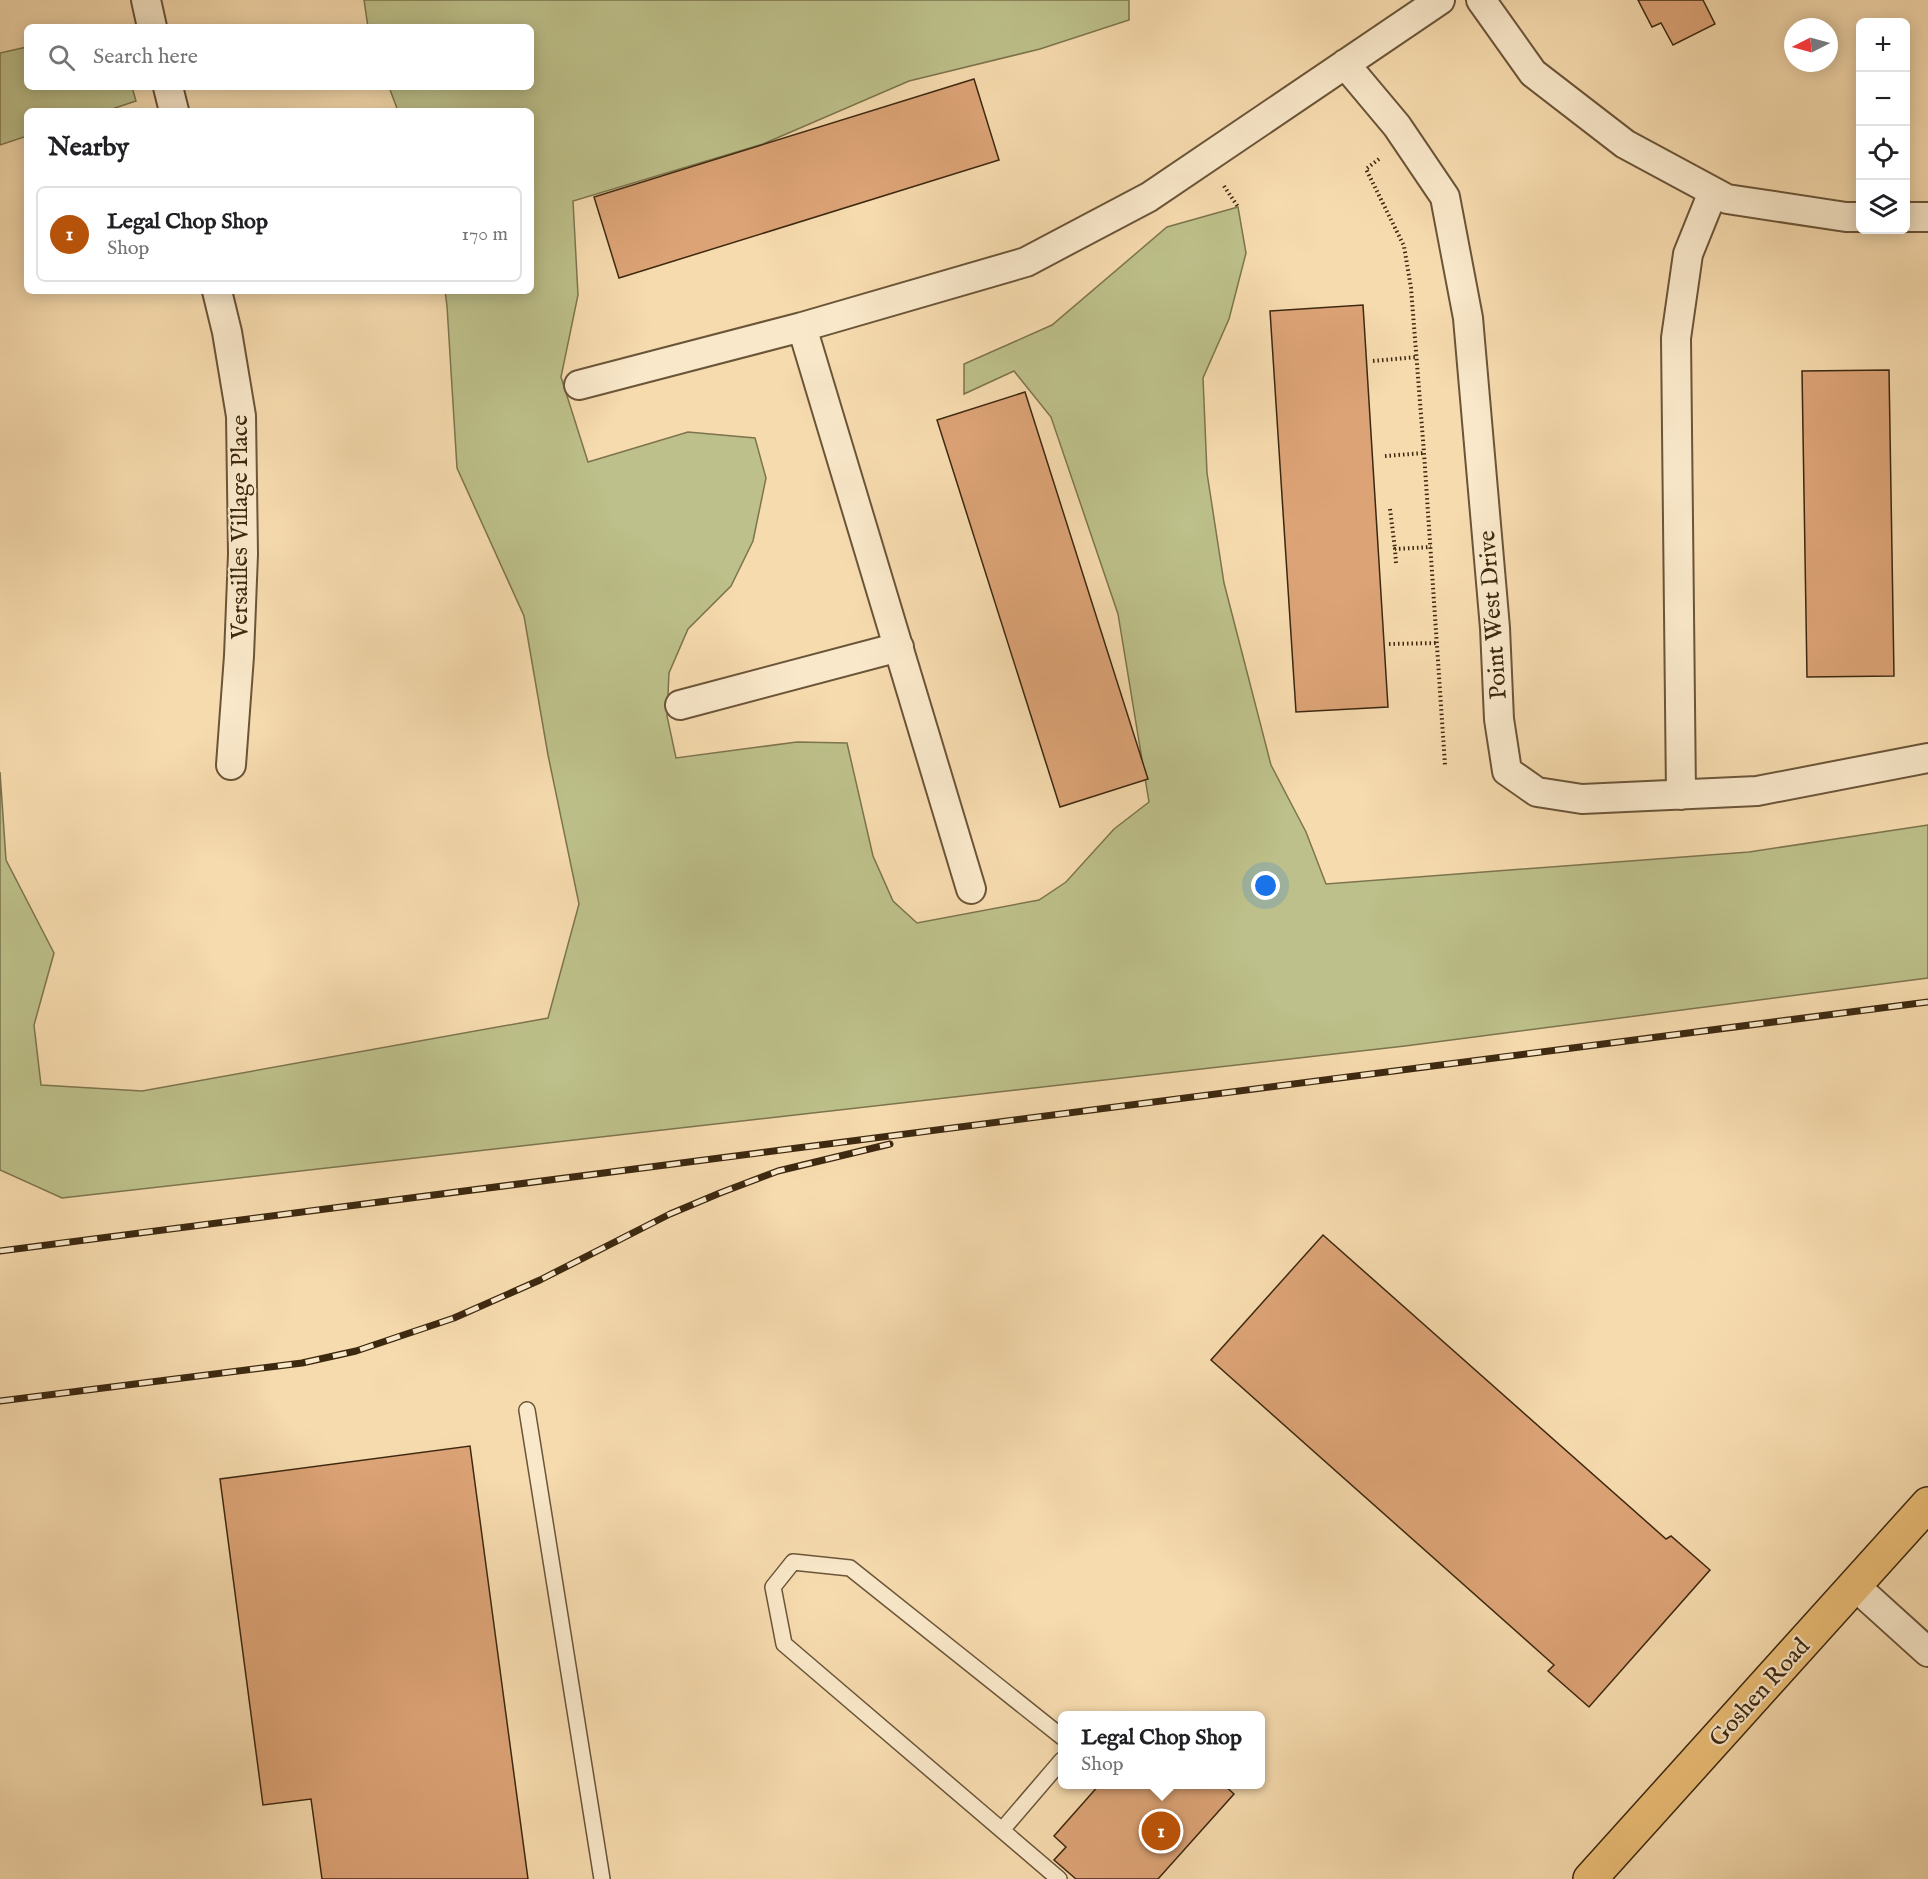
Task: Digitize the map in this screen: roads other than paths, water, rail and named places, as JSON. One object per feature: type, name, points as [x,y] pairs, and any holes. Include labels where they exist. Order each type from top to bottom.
[{"type":"main road","name":"Goshen Road","points":[[1590,1879],[1928,1504]]},
{"type":"street","points":[[146,0],[151,24]]},
{"type":"street","points":[[579,385],[802,327],[1026,262],[1149,197],[1440,0]]},
{"type":"street","points":[[1481,0],[1533,73],[1625,144],[1726,199],[1856,217]]},
{"type":"street","name":"Point West Drive","points":[[1345,64],[1397,126],[1445,197],[1468,318],[1496,628],[1499,719],[1507,771],[1537,792],[1582,799],[1757,791],[1928,758]]},
{"type":"street","points":[[169,90],[173,108]]},
{"type":"street","points":[[1681,795],[1676,338],[1688,254],[1713,192]]},
{"type":"street","points":[[1910,217],[1928,217]]},
{"type":"street","name":"Versailles Village Place","points":[[218,294],[227,332],[241,416],[243,565],[231,765]]},
{"type":"street","points":[[802,327],[971,889]]},
{"type":"street","points":[[680,705],[899,647]]},
{"type":"street","points":[[1855,1587],[1928,1652]]},
{"type":"lane","points":[[527,1410],[602,1879]]},
{"type":"lane","points":[[1058,1734],[849,1568],[793,1562],[773,1587],[784,1644],[1059,1879]]},
{"type":"lane","points":[[1002,1830],[1058,1765]]},
{"type":"railway","points":[[0,1251],[1928,1002]]},
{"type":"railway","points":[[0,1401],[302,1363],[356,1351],[454,1318],[540,1280],[670,1214],[720,1193],[778,1171],[890,1144]]},
{"type":"place","name":"Legal Chop Shop","points":[[1161,1831]]}]
